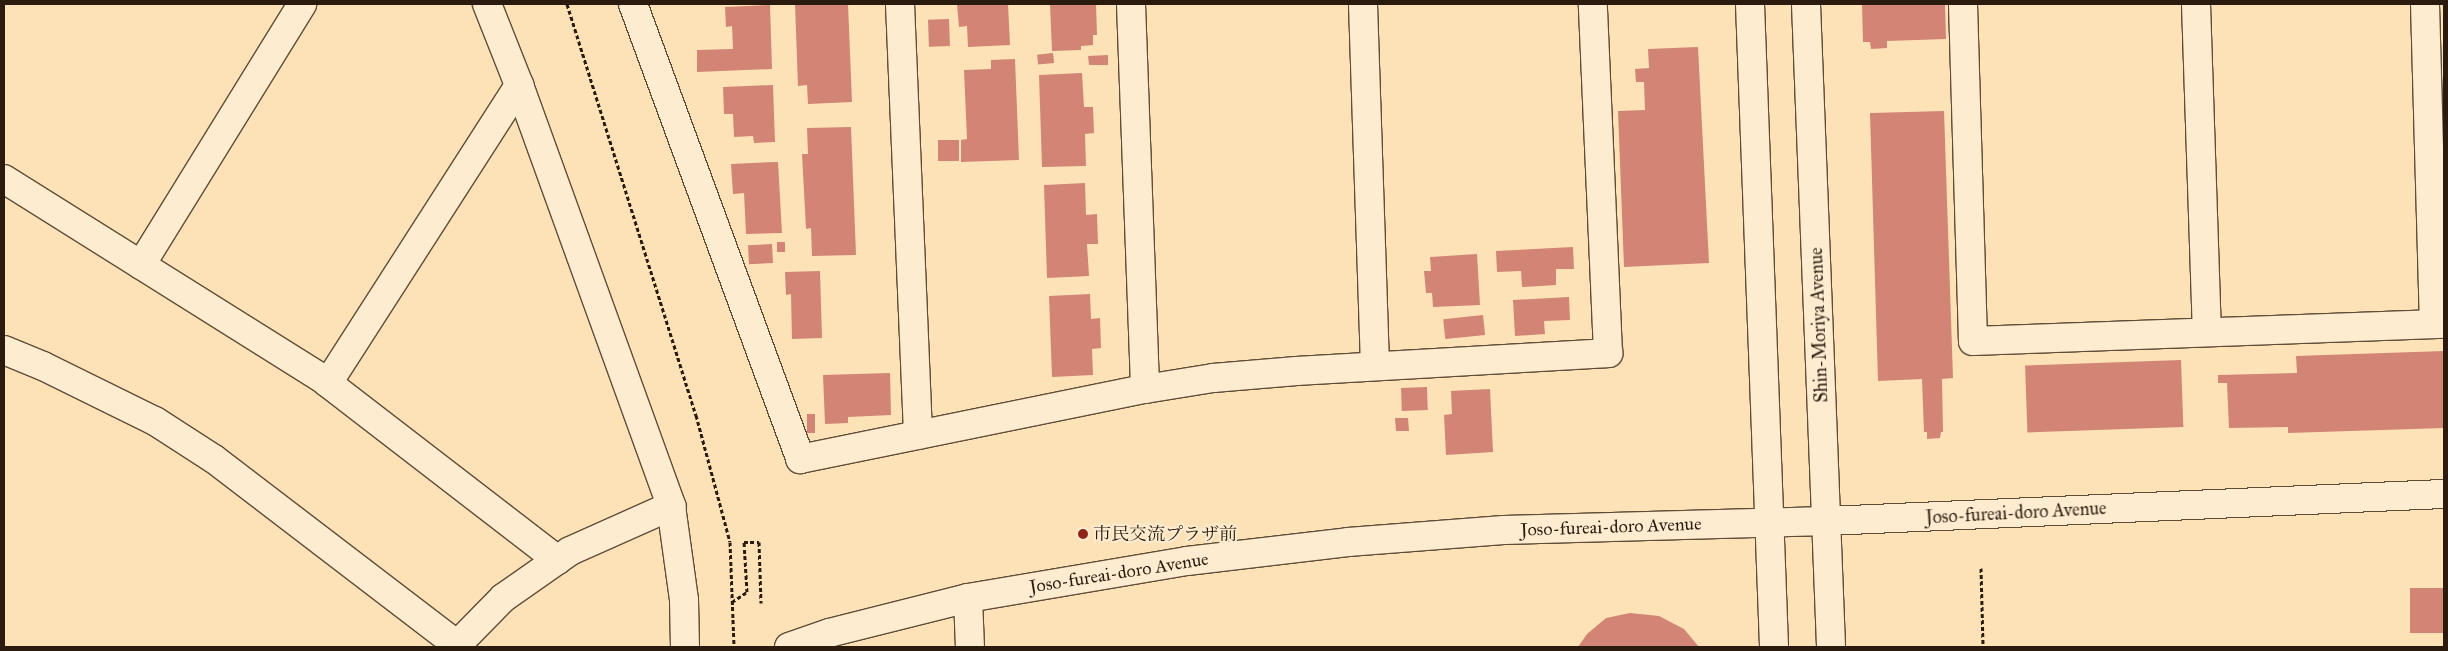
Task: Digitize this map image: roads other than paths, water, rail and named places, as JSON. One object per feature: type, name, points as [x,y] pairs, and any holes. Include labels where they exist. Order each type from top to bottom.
[{"type":"street","points":[[141,265],[302,4]]},
{"type":"street","points":[[487,4],[519,85],[671,506],[684,600],[685,647]]},
{"type":"street","points":[[633,4],[800,460],[1145,389],[1213,378],[1375,366],[1608,354],[1593,4]]},
{"type":"street","points":[[900,4],[918,435]]},
{"type":"street","points":[[1131,4],[1145,389]]},
{"type":"street","points":[[1363,4],[1375,366]]},
{"type":"street","points":[[1750,4],[1774,647]]},
{"type":"street","name":"Shin-Moriya Avenue","points":[[1806,4],[1831,647]]},
{"type":"street","points":[[1963,4],[1973,341],[2439,324],[2425,4]]},
{"type":"street","points":[[2196,4],[2207,331]]},
{"type":"street","points":[[328,383],[519,85]]},
{"type":"street","points":[[4,179],[328,383],[558,560]]},
{"type":"street","points":[[4,350],[43,366],[155,421],[214,459],[456,646],[503,598],[570,551],[671,506]]},
{"type":"street","name":"Joso-fureai-doro Avenue","points":[[789,647],[829,633],[968,598],[1187,561],[1348,542],[1504,530],[1827,521],[2444,494]]},
{"type":"street","points":[[968,598],[970,647]]},
{"type":"place","name":"市民交流プラザ前","points":[[1083,534]]}]
